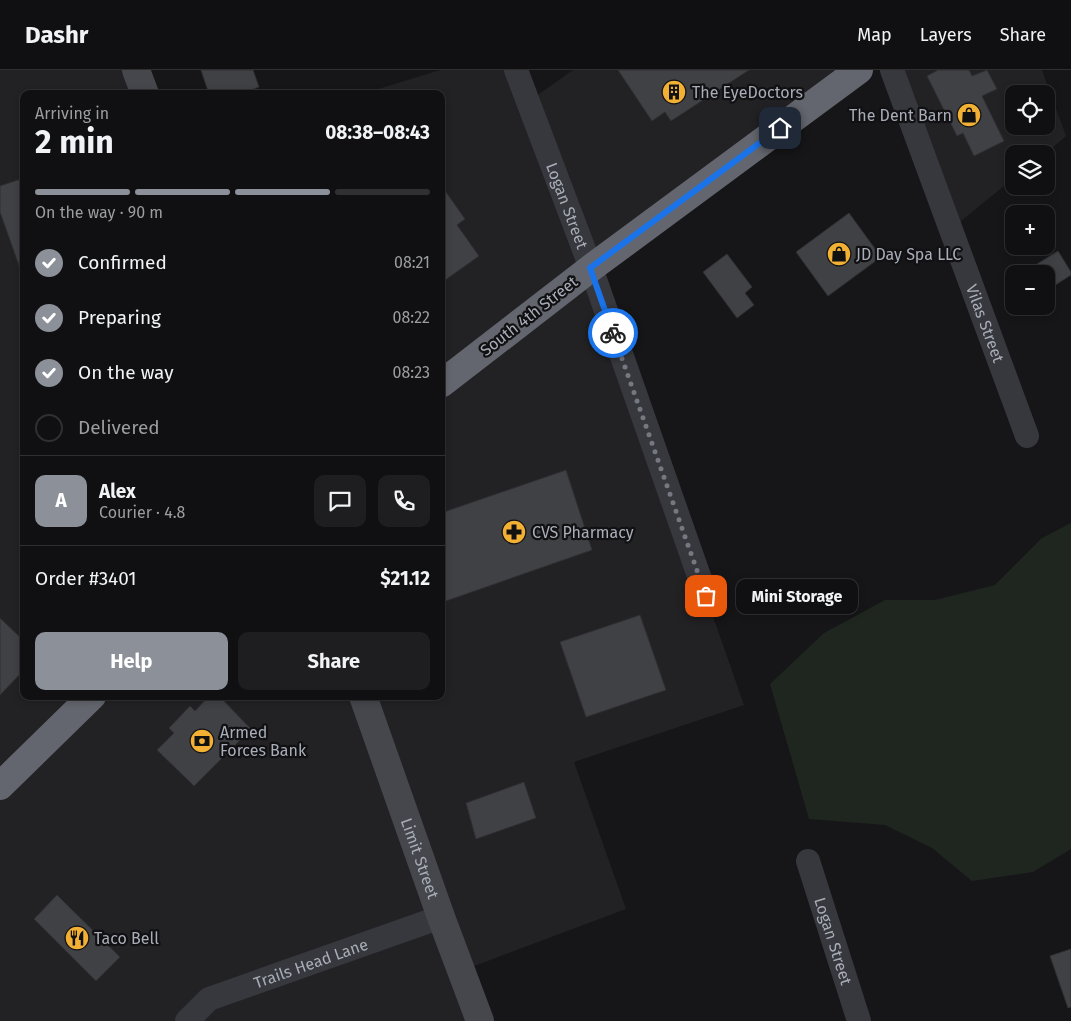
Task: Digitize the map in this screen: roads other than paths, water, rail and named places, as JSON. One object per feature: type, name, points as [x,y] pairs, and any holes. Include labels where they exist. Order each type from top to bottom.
[{"type":"highway","name":"South 4th Street","points":[[445,381],[590,268],[859,70]]},
{"type":"highway","points":[[0,786],[88,700]]},
{"type":"street","points":[[136,70],[144,90]]},
{"type":"street","name":"Logan Street","points":[[516,70],[590,268],[706,596]]},
{"type":"street","name":"Vilas Street","points":[[892,70],[1027,436]]},
{"type":"street","name":"Limit Street","points":[[364,700],[480,1021]]},
{"type":"street","name":"Logan Street","points":[[808,861],[859,1021]]},
{"type":"street","name":"Trails Head Lane","points":[[187,1021],[209,999],[441,917]]},
{"type":"place","name":"The EyeDoctors","points":[[674,92]]},
{"type":"place","name":"The Dent Barn","points":[[969,115]]},
{"type":"place","name":"JD Day Spa LLC","points":[[839,254]]},
{"type":"place","name":"CVS Pharmacy","points":[[514,532]]},
{"type":"place","name":"Mini Storage","points":[[706,596]]},
{"type":"place","name":"Armed Forces Bank","points":[[202,741]]},
{"type":"place","name":"Taco Bell","points":[[77,938]]}]
